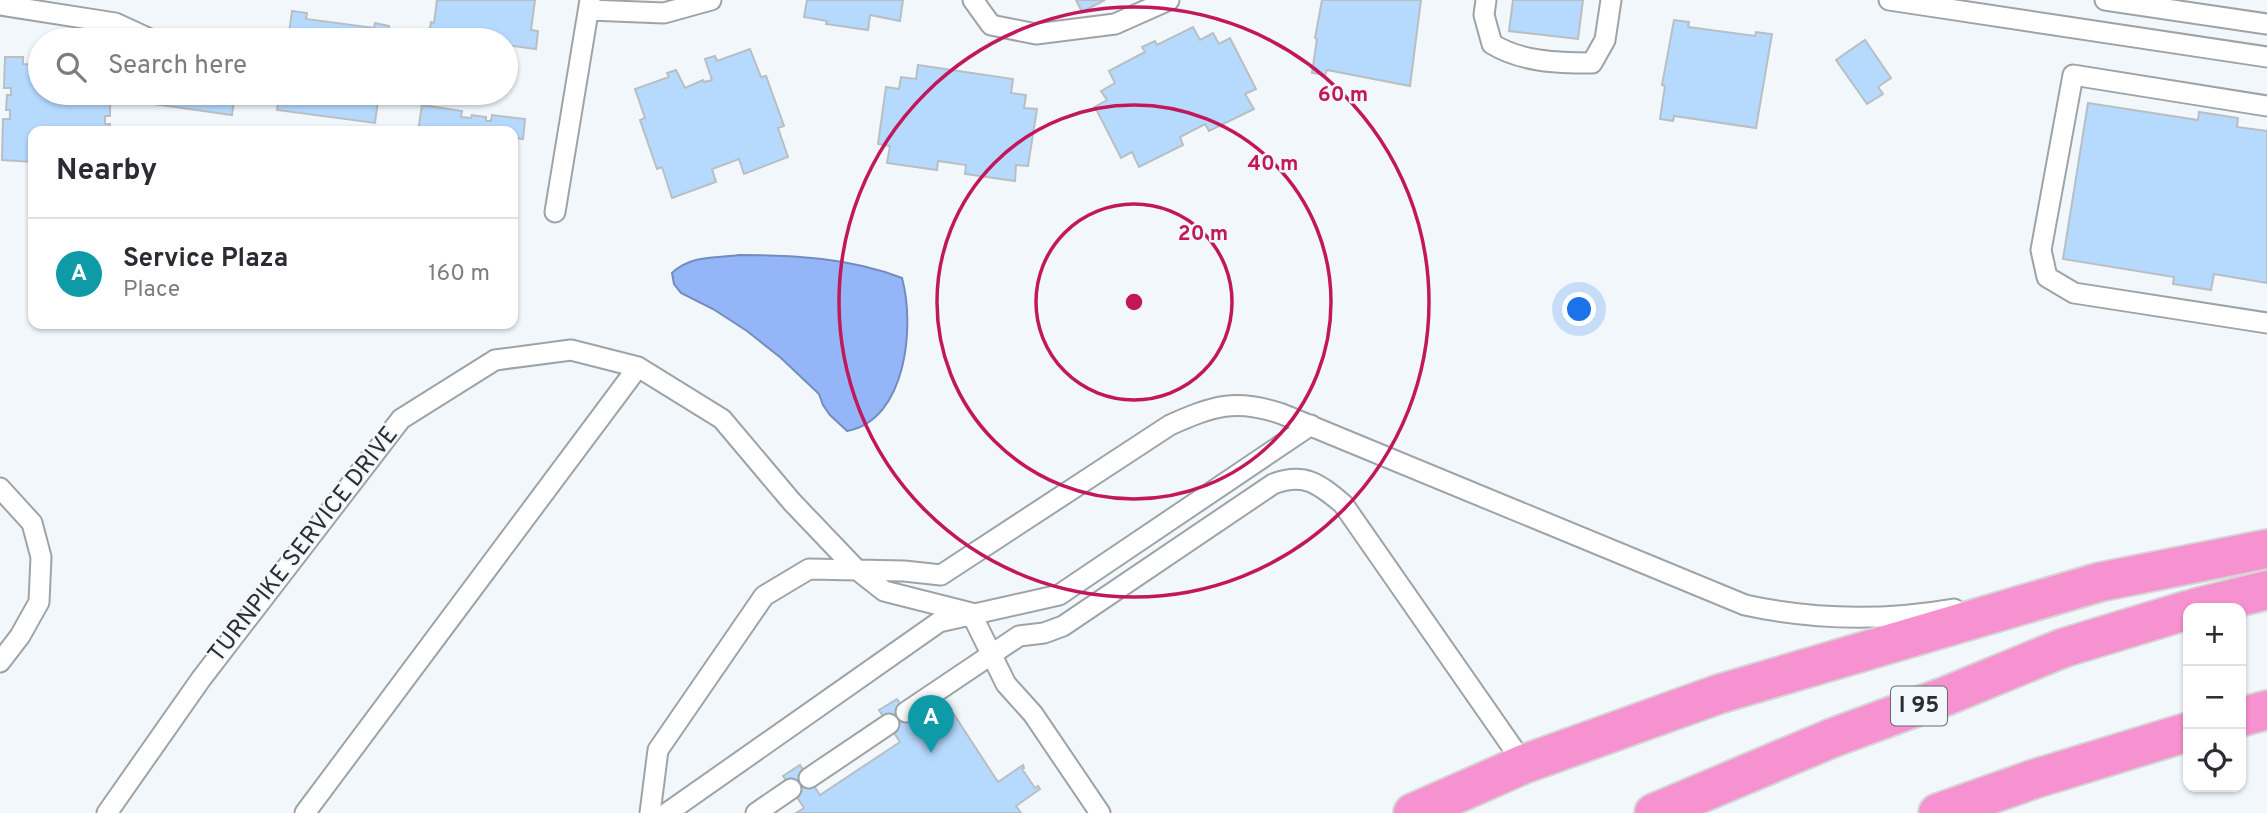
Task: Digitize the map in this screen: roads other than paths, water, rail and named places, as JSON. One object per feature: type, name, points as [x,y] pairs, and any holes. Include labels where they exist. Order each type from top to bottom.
[{"type":"highway","points":[[1413,813],[1524,764],[1719,694],[2099,582],[2267,549]]},
{"type":"highway","points":[[2215,603],[2267,590]]},
{"type":"highway","name":"I 95","points":[[1654,813],[1820,743],[2063,648],[2183,612]]},
{"type":"highway","points":[[2246,716],[2267,710]]},
{"type":"highway","points":[[1938,813],[2034,779],[2183,734]]},
{"type":"lane","points":[[555,212],[590,5],[664,13],[711,0]]},
{"type":"lane","points":[[972,0],[991,25],[1036,34],[1115,24],[1169,0]]},
{"type":"lane","points":[[1486,0],[1484,15],[1492,44],[1510,54],[1556,63],[1592,63],[1605,40],[1611,0]]},
{"type":"lane","points":[[1889,0],[2267,57]]},
{"type":"lane","points":[[2105,0],[2267,24]]},
{"type":"lane","points":[[0,5],[70,8],[126,28]]},
{"type":"lane","points":[[2267,106],[2073,75],[2041,250],[2047,277],[2074,293],[2267,324]]},
{"type":"lane","name":"TURNPIKE SERVICE DRIVE","points":[[107,813],[201,679],[401,419],[495,360],[572,350],[638,367],[722,419],[792,502],[856,569],[884,590],[971,613]]},
{"type":"lane","points":[[305,813],[638,367]]},
{"type":"lane","points":[[650,813],[658,750],[764,596],[809,569],[856,569],[941,575],[1170,425],[1205,409],[1244,404],[1262,407],[1745,605],[1782,613],[1837,618],[1937,612],[2099,582]]},
{"type":"lane","points":[[667,813],[939,622],[1059,596],[1311,425]]},
{"type":"lane","points":[[906,712],[1019,636],[1044,633],[1063,626],[1273,484],[1286,479],[1305,480],[1313,481],[1343,504],[1524,764]]},
{"type":"lane","points":[[0,488],[32,523],[41,557],[39,602],[20,636],[0,662]]},
{"type":"lane","points":[[971,613],[1006,684],[1033,714],[1100,813]]},
{"type":"lane","points":[[809,778],[889,724]]},
{"type":"lane","points":[[756,813],[791,789]]},
{"type":"water","points":[[740,255],[822,259],[863,266],[902,278],[907,320],[902,368],[883,409],[867,423],[847,431],[830,415],[819,394],[781,358],[747,331],[713,309],[681,293],[674,284],[672,273],[687,263],[704,258]]},
{"type":"place","name":"Service Plaza","points":[[931,753]]}]
